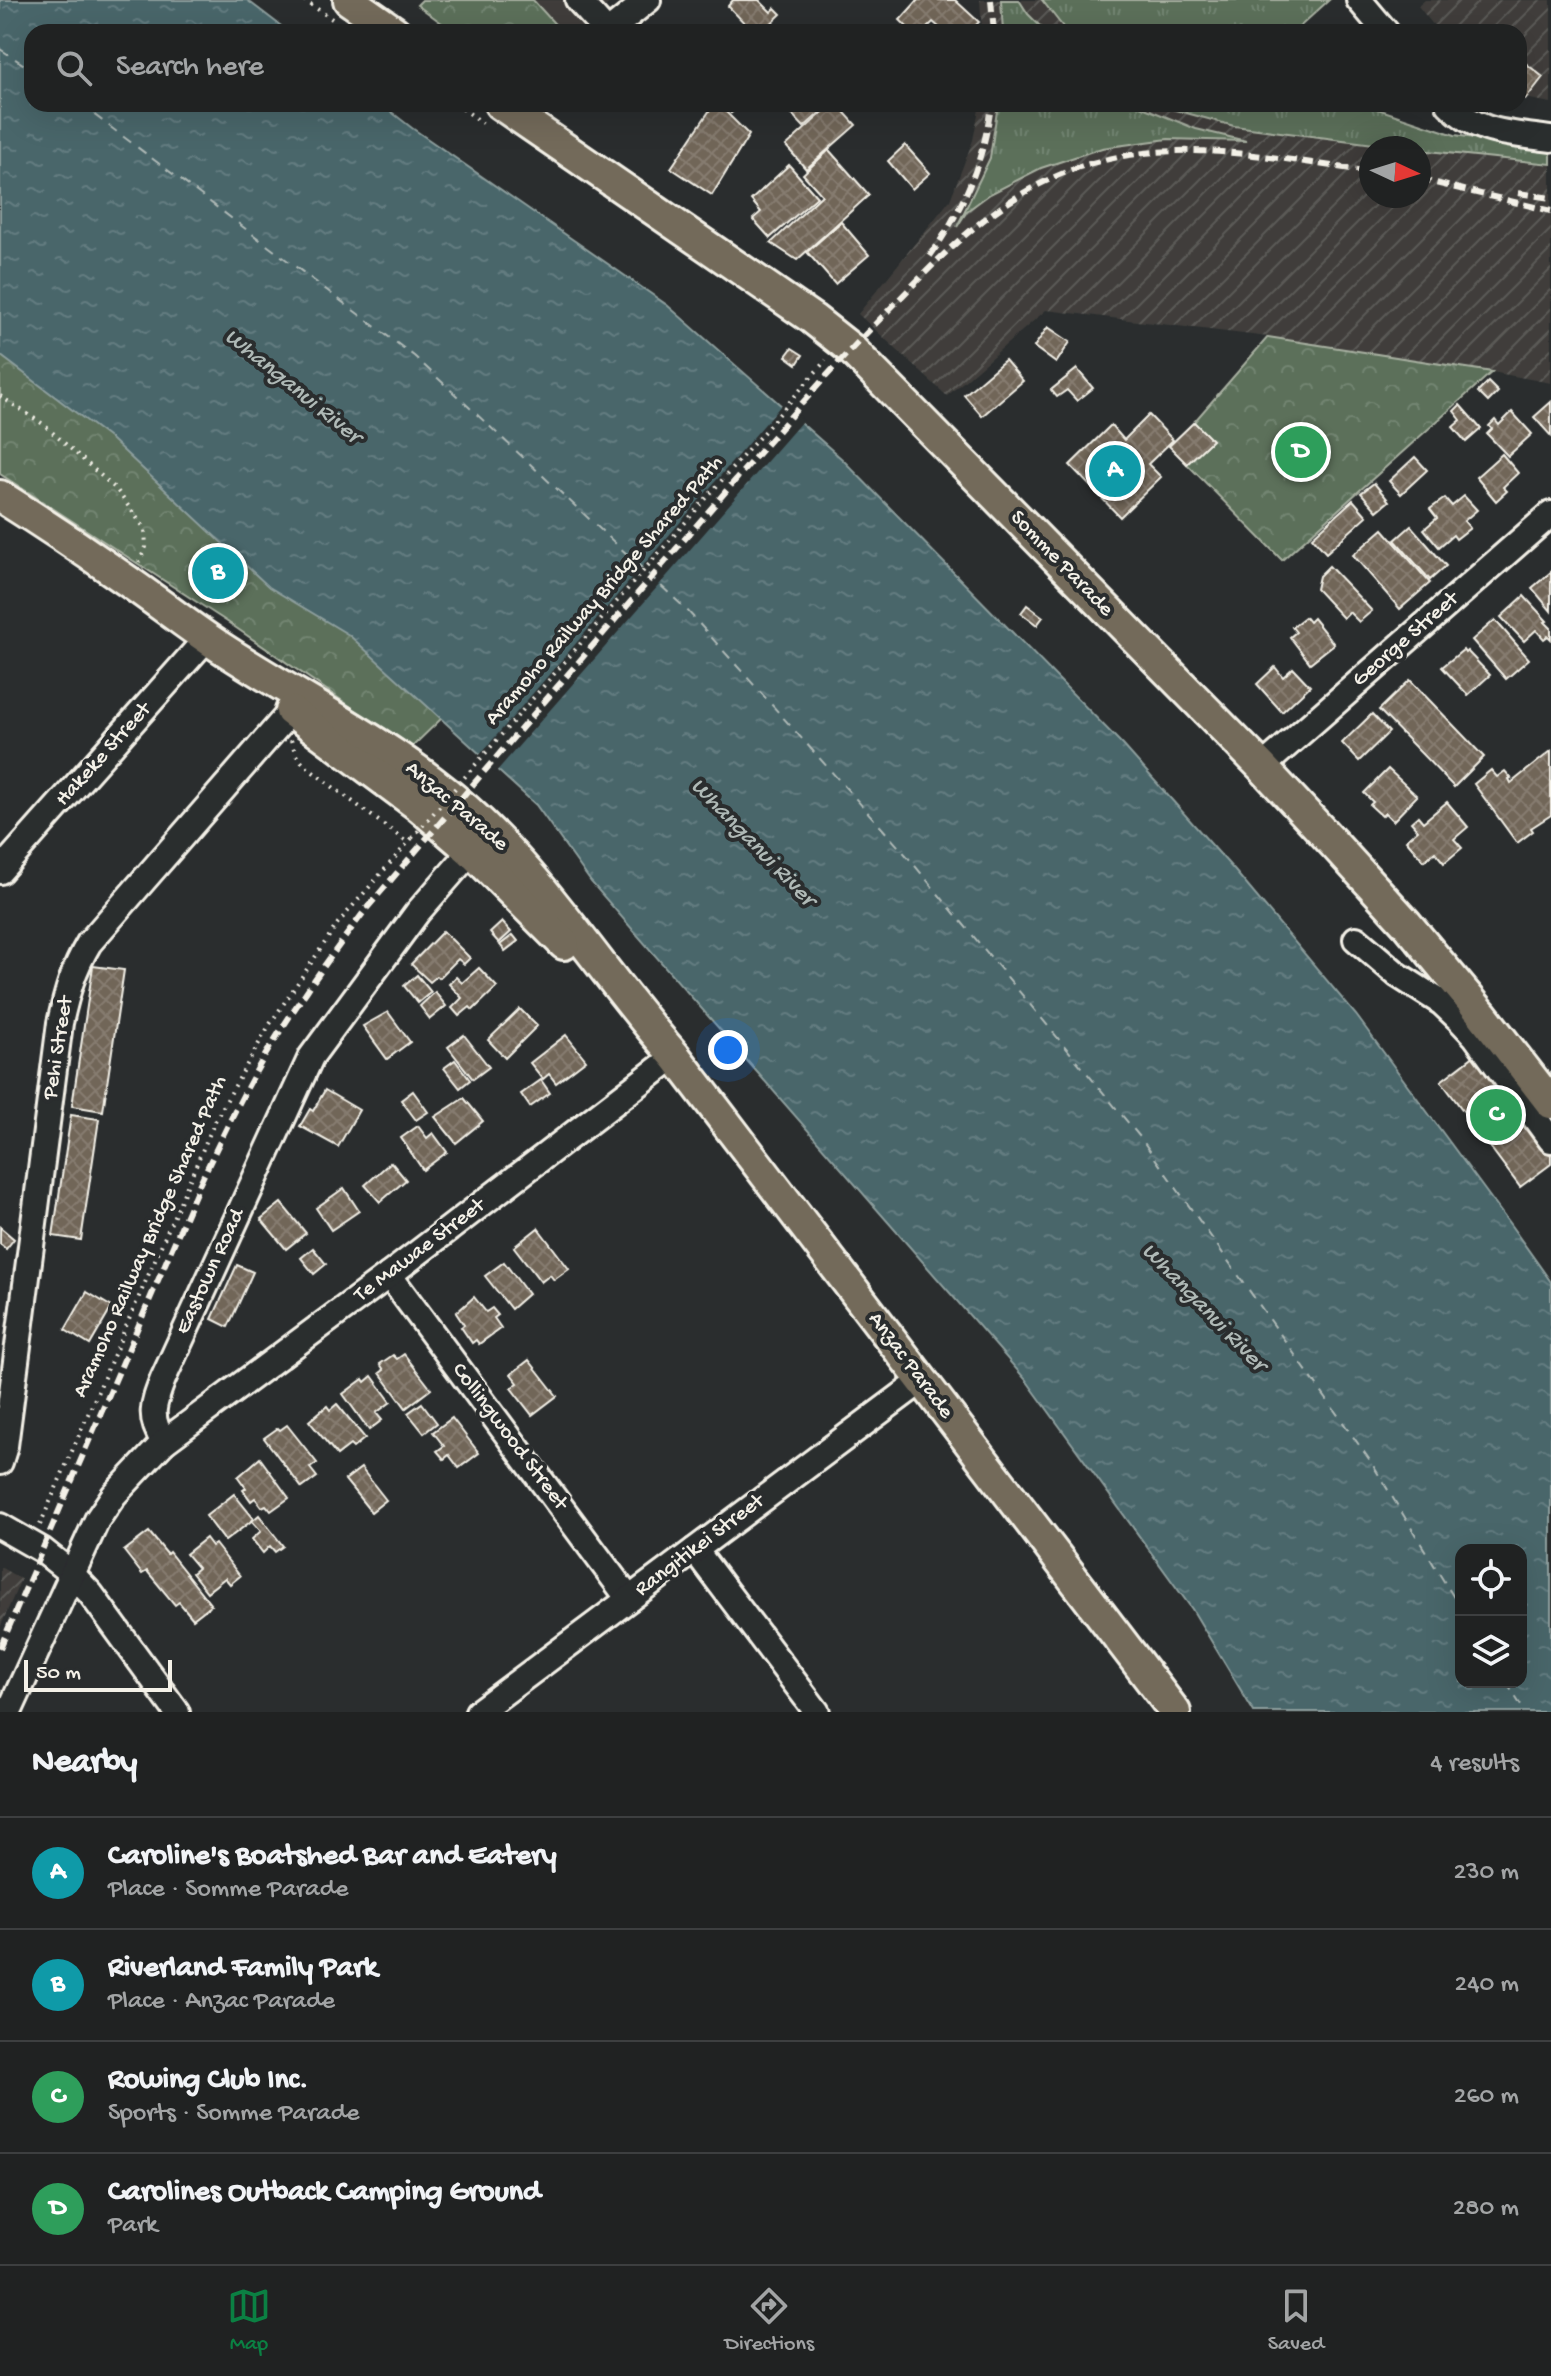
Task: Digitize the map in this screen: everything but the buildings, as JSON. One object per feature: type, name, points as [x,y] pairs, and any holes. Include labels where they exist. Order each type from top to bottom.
[{"type":"main road","points":[[344,12],[375,24]]},
{"type":"main road","name":"Somme Parade","points":[[523,112],[834,334],[1262,767],[1407,924],[1551,1103]]},
{"type":"main road","name":"Anzac Parade","points":[[0,496],[214,643],[424,776],[479,821],[515,857],[675,1056],[1175,1712]]},
{"type":"main road","name":"Anzac Parade","points":[[214,643],[291,711],[420,807],[471,851],[643,1020]]},
{"type":"street","points":[[578,0],[600,24]]},
{"type":"street","points":[[617,24],[648,0]]},
{"type":"street","points":[[1359,0],[1379,24]]},
{"type":"street","points":[[1457,112],[1481,128],[1551,139]]},
{"type":"street","name":"George Street","points":[[1262,767],[1551,514]]},
{"type":"street","name":"Hakeke Street","points":[[0,871],[214,643]]},
{"type":"street","name":"Pehi Street","points":[[0,1462],[5,1446],[60,1023],[76,965],[89,943],[291,711]]},
{"type":"street","name":"Eastown Road","points":[[164,1442],[153,1422],[155,1398],[311,1057],[417,913],[471,851]]},
{"type":"street","points":[[1356,939],[1398,975],[1442,1003],[1460,1020],[1551,1140]]},
{"type":"street","name":"Te Mawae Street","points":[[164,1442],[675,1056]]},
{"type":"street","name":"Collingwood Street","points":[[389,1275],[629,1599]]},
{"type":"street","name":"Rangitikei Street","points":[[478,1712],[921,1381]]},
{"type":"street","points":[[9,1712],[97,1520],[114,1495],[164,1442]]},
{"type":"street","points":[[0,1526],[32,1544],[71,1573],[91,1594],[177,1712]]},
{"type":"street","points":[[695,1550],[817,1712]]},
{"type":"path","points":[[304,0],[344,12]]},
{"type":"path","name":"Aramoho Railway Bridge Shared Path","points":[[32,1544],[216,1119],[270,1024],[338,923],[826,360]]},
{"type":"path","points":[[0,396],[43,424],[94,468],[116,489],[140,521],[147,536],[146,547],[127,581]]},
{"type":"path","points":[[291,711],[288,734],[296,755],[305,766],[410,841]]},
{"type":"shaded area","points":[[533,0],[613,0],[585,24],[555,24]]},
{"type":"shaded area","points":[[980,0],[1001,0],[1002,24],[982,24]]},
{"type":"shaded area","points":[[1019,0],[1042,0],[1061,24],[1038,24]]},
{"type":"shaded area","points":[[1425,0],[1551,0],[1551,103],[1527,98],[1527,24],[1433,24],[1418,6]]},
{"type":"shaded area","points":[[978,112],[997,112],[990,158],[962,218],[990,194],[1041,168],[1102,148],[1168,139],[1240,141],[1196,129],[1155,112],[1183,112],[1234,126],[1359,142],[1359,208],[1431,208],[1431,151],[1551,164],[1551,383],[1268,337],[1046,310],[947,396],[858,314],[950,200],[973,140]]},
{"type":"shaded area","points":[[0,1567],[21,1579],[0,1628]]},
{"type":"green space","points":[[422,0],[533,0],[555,24],[443,24],[417,5]]},
{"type":"green space","points":[[1001,0],[1019,0],[1038,24],[1002,24]]},
{"type":"green space","points":[[1042,0],[1329,0],[1303,24],[1061,24]]},
{"type":"green space","points":[[997,112],[1155,112],[1196,129],[1246,141],[1168,139],[1102,148],[1041,168],[990,194],[967,211],[957,227],[990,158]]},
{"type":"green space","points":[[1183,112],[1387,112],[1455,135],[1551,150],[1551,164],[1431,151],[1431,136],[1359,136],[1359,142],[1234,126]]},
{"type":"green space","points":[[1268,337],[1492,372],[1282,560],[1187,464],[1212,440],[1194,422]]},
{"type":"green space","points":[[0,339],[228,522],[444,716],[411,748],[229,623],[0,474]]},
{"type":"water","name":"Whanganui River","points":[[0,0],[247,0],[278,24],[24,24],[24,112],[391,112],[667,305],[842,459],[1123,745],[1235,871],[1356,1015],[1551,1282],[1551,1712],[1254,1712],[1192,1609],[1026,1380],[591,882],[536,805],[349,635],[269,587],[112,440],[0,355]]},
{"type":"pier","points":[[783,403],[803,420],[495,773],[478,757]]},
{"type":"ferry route","points":[[0,49],[24,65]]},
{"type":"ferry route","points":[[91,112],[414,356],[686,609],[906,855],[1140,1137],[1369,1459],[1455,1599]]},
{"type":"ferry route","points":[[1510,1688],[1525,1712]]},
{"type":"railway","points":[[991,0],[993,24]]},
{"type":"railway","points":[[930,256],[970,184],[978,164],[990,112]]},
{"type":"railway","points":[[0,1648],[199,1185],[250,1082],[292,1013],[367,908],[834,367],[971,230],[1018,196],[1074,169],[1111,159],[1185,151],[1260,156],[1359,170]]},
{"type":"railway","points":[[1431,182],[1551,211]]},
{"type":"railway","points":[[1518,193],[1551,198]]},
{"type":"place","name":"Carolines Outback Camping Ground","points":[[1301,452]]},
{"type":"place","name":"Caroline's Boatshed Bar and Eatery","points":[[1115,471]]},
{"type":"place","name":"Riverland Family Park","points":[[218,573]]},
{"type":"place","name":"Rowing Club Inc.","points":[[1496,1115]]}]
